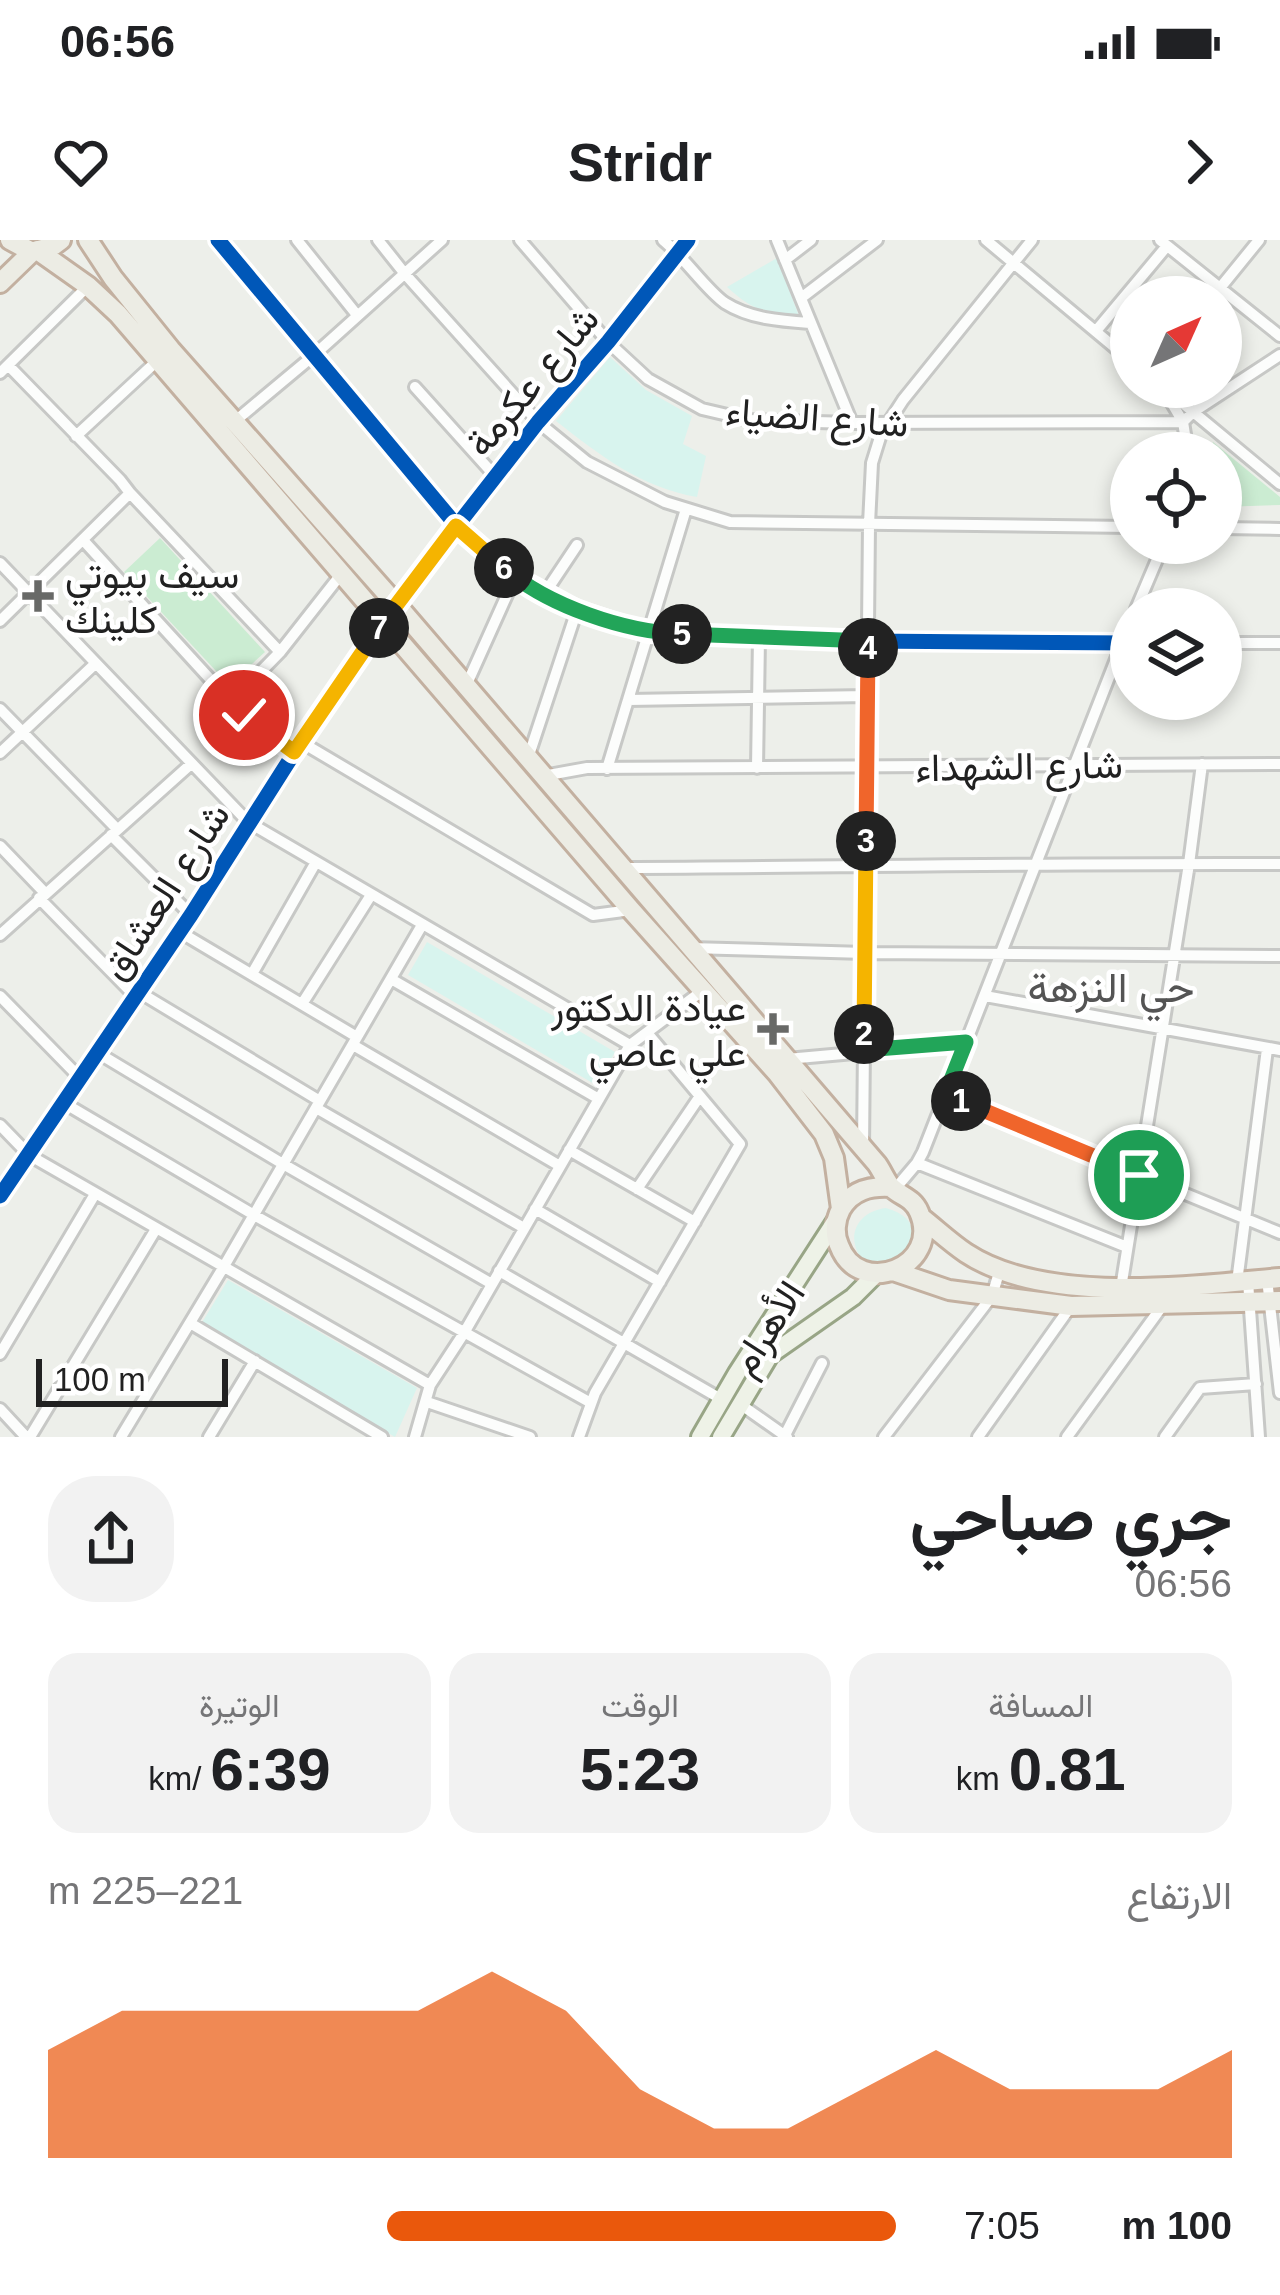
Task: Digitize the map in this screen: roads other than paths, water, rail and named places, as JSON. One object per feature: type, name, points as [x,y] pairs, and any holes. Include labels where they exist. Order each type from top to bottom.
[{"type":"highway","points":[[10,240],[88,286],[118,314],[777,1073],[824,1134],[834,1158],[836,1239],[857,1269],[950,1290],[1070,1306],[1267,1302]]},
{"type":"highway","points":[[0,283],[34,251],[61,240]]},
{"type":"highway","points":[[88,240],[113,278],[234,422],[396,604],[892,1188],[916,1205],[924,1234],[920,1250],[910,1263],[885,1273]]},
{"type":"highway","points":[[838,1215],[861,1190],[892,1188]]},
{"type":"highway","points":[[922,1218],[968,1255],[1059,1285],[1121,1288],[1258,1280]]},
{"type":"main road","name":"الأهرام","points":[[700,1437],[838,1215]]},
{"type":"main road","name":"الأهرام","points":[[721,1437],[770,1354],[804,1315],[853,1298],[885,1273]]},
{"type":"main road","points":[[782,1304],[789,1302],[804,1315]]},
{"type":"street","points":[[218,240],[456,526],[515,577],[577,610],[648,633],[1110,643]]},
{"type":"street","points":[[297,240],[357,315]]},
{"type":"street","points":[[378,240],[538,422],[587,462],[665,502],[730,522],[1110,527]]},
{"type":"street","points":[[234,422],[442,240]]},
{"type":"street","name":"شارع الضياء","points":[[520,240],[608,342],[648,379],[702,409],[749,420],[887,424],[1183,422]]},
{"type":"street","points":[[663,240],[724,303],[770,320],[811,323]]},
{"type":"street","name":"شارع عكرمة","points":[[384,621],[538,422],[688,240]]},
{"type":"street","points":[[777,240],[852,423]]},
{"type":"street","points":[[785,260],[811,240]]},
{"type":"street","points":[[801,298],[877,240]]},
{"type":"street","points":[[986,240],[1110,343]]},
{"type":"street","points":[[863,1149],[872,463],[880,434],[902,400],[1032,240]]},
{"type":"street","points":[[1230,276],[1259,240]]},
{"type":"street","points":[[1096,331],[1164,243],[1205,276]]},
{"type":"street","points":[[88,286],[4,369],[120,480],[280,652]]},
{"type":"street","points":[[1242,306],[1280,336]]},
{"type":"street","points":[[1183,422],[1280,355]]},
{"type":"street","points":[[76,436],[158,360]]},
{"type":"street","points":[[415,387],[495,476]]},
{"type":"street","points":[[1175,408],[1185,432]]},
{"type":"street","points":[[1188,408],[1280,484]]},
{"type":"street","points":[[0,621],[130,494]]},
{"type":"street","points":[[607,769],[686,509]]},
{"type":"street","points":[[1242,528],[1280,529]]},
{"type":"street","points":[[82,540],[257,727],[593,915],[632,910]]},
{"type":"street","points":[[545,593],[577,545]]},
{"type":"street","points":[[0,563],[248,822],[630,1045]]},
{"type":"street","points":[[231,702],[280,652],[342,573]]},
{"type":"street","points":[[466,686],[515,577]]},
{"type":"street","points":[[528,758],[577,610]]},
{"type":"street","name":"شارع العشاق","points":[[0,1196],[384,621]]},
{"type":"street","points":[[757,768],[759,638]]},
{"type":"street","points":[[1242,643],[1280,643]]},
{"type":"street","points":[[0,753],[95,664]]},
{"type":"street","points":[[892,1188],[917,1163],[1110,681]]},
{"type":"street","points":[[628,700],[867,696]]},
{"type":"street","points":[[0,710],[191,915]]},
{"type":"street","points":[[0,935],[191,764]]},
{"type":"street","points":[[1121,1288],[1202,764]]},
{"type":"street","name":"شارع الشهداء","points":[[543,776],[587,768],[1280,764]]},
{"type":"street","points":[[0,846],[138,994],[524,1228]]},
{"type":"street","points":[[252,974],[316,862]]},
{"type":"street","points":[[621,868],[1280,864]]},
{"type":"street","points":[[302,1004],[371,895]]},
{"type":"street","points":[[122,1437],[422,925]]},
{"type":"street","points":[[180,932],[560,1166]]},
{"type":"street","points":[[690,949],[1280,956]]},
{"type":"street","points":[[391,979],[599,1099]]},
{"type":"street","points":[[415,1437],[430,1385],[630,1045],[702,991]]},
{"type":"street","points":[[0,996],[81,1079]]},
{"type":"street","points":[[985,996],[1273,1049],[1243,1218],[1267,1302],[1280,1393]]},
{"type":"street","points":[[579,1437],[591,1403],[740,1144],[647,1034]]},
{"type":"street","points":[[784,1059],[966,1042]]},
{"type":"street","points":[[98,1053],[492,1284]]},
{"type":"street","points":[[945,1095],[1280,1233]]},
{"type":"street","points":[[638,1189],[700,1096]]},
{"type":"street","points":[[64,1103],[591,1403]]},
{"type":"street","points":[[0,1124],[29,1155],[430,1385]]},
{"type":"street","points":[[569,1150],[695,1222]]},
{"type":"street","points":[[917,1163],[1127,1247]]},
{"type":"street","points":[[0,1354],[95,1194]]},
{"type":"street","points":[[535,1209],[660,1282]]},
{"type":"street","points":[[0,1409],[28,1437],[157,1229]]},
{"type":"street","points":[[884,1437],[992,1296],[1000,1269]]},
{"type":"street","points":[[500,1270],[721,1399]]},
{"type":"street","points":[[1258,1280],[1267,1302],[1256,1384],[1259,1437]]},
{"type":"street","points":[[978,1437],[1070,1306]]},
{"type":"street","points":[[1067,1437],[1163,1306]]},
{"type":"street","points":[[190,1323],[382,1437]]},
{"type":"street","points":[[209,1437],[255,1361]]},
{"type":"street","points":[[740,1404],[785,1436],[822,1363]]},
{"type":"street","points":[[1165,1437],[1200,1388],[1256,1384]]},
{"type":"street","points":[[427,1402],[530,1437]]},
{"type":"place","name":"سيف بيوتي كلينك","points":[[38,596]]},
{"type":"place","name":"عيادة الدكتور علي عاصي","points":[[773,1029]]},
{"type":"district","name":"حي النزهة","points":[[1111,987]]}]
